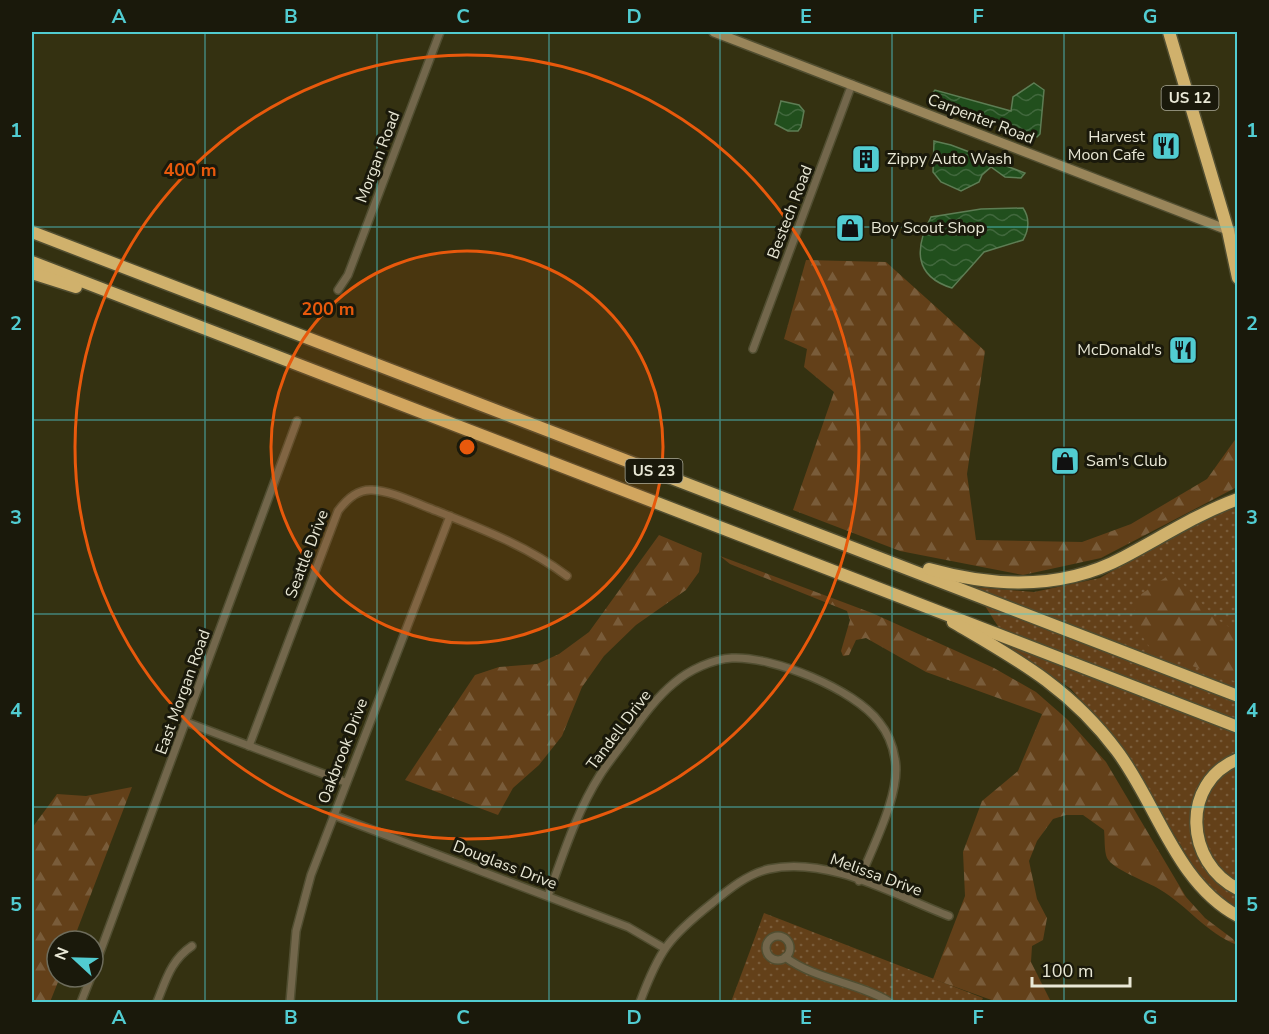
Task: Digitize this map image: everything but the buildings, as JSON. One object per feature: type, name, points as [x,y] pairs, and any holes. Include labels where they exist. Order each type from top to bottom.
[{"type":"highway","name":"US 12","points":[[1169,32],[1233,233],[1238,278]]},
{"type":"highway","name":"US 23","points":[[32,232],[1238,696]]},
{"type":"highway","name":"US 23","points":[[32,262],[1238,727]]},
{"type":"highway","points":[[32,273],[115,301],[154,309]]},
{"type":"highway","points":[[856,549],[971,580],[1021,584],[1047,581],[1095,569],[1122,559],[1209,509],[1238,499]]},
{"type":"highway","points":[[921,603],[1020,660],[1054,684],[1086,714],[1130,770],[1188,871],[1211,897],[1238,916]]},
{"type":"highway","points":[[1238,759],[1221,768],[1210,780],[1202,792],[1195,823],[1200,851],[1208,864],[1218,876],[1238,889]]},
{"type":"main road","name":"Carpenter Road","points":[[714,32],[1233,233]]},
{"type":"street","name":"Morgan Road","points":[[338,290],[348,275],[440,32]]},
{"type":"street","name":"Bestech Road","points":[[753,349],[852,84]]},
{"type":"street","name":"East Morgan Road","points":[[105,939],[297,421]]},
{"type":"street","name":"Seattle Drive","points":[[249,746],[338,511],[343,503],[362,491],[372,490],[393,495],[450,516],[508,541],[551,564],[567,576]]},
{"type":"street","name":"Oakbrook Drive","points":[[290,1002],[300,906],[345,782],[450,516]]},
{"type":"street","name":"Tandell Drive","points":[[548,896],[574,828],[600,776],[650,707],[675,681],[706,664],[731,658],[762,660],[833,688],[861,705],[879,722],[891,741],[896,763],[893,789],[859,881]]},
{"type":"street","points":[[186,722],[345,782]]},
{"type":"street","name":"Douglass Drive","points":[[333,814],[628,927],[664,948]]},
{"type":"street","name":"Melissa Drive","points":[[640,1002],[651,972],[676,932],[726,891],[745,879],[768,869],[801,866],[859,881],[949,916]]},
{"type":"street","points":[[157,1002],[178,955],[192,946]]},
{"type":"street","points":[[785,957],[798,966],[862,989],[890,1002]]},
{"type":"green space","points":[[806,260],[886,262],[985,351],[967,474],[976,540],[1082,542],[1131,524],[1207,479],[1237,437],[1237,487],[1101,558],[1023,575],[900,551],[793,510],[834,392],[804,367],[807,349],[784,339]]},
{"type":"green space","points":[[1237,508],[1237,908],[1203,882],[1118,742],[1071,689],[1013,650],[973,587],[1034,592],[1100,578],[1213,513]]},
{"type":"green space","points":[[659,535],[702,553],[699,572],[686,590],[636,625],[604,656],[582,687],[562,736],[539,765],[513,788],[498,815],[405,780],[475,675],[499,667],[537,664],[559,654],[589,632]]},
{"type":"green space","points":[[720,556],[872,613],[994,668],[1036,692],[1068,720],[1106,762],[1186,897],[1205,918],[1233,939],[1237,945],[1216,934],[1154,886],[1116,867],[1107,858],[1105,852],[1104,830],[1083,815],[1066,815],[1053,819],[1037,841],[1029,861],[1037,899],[1047,918],[1043,940],[1032,946],[1031,962],[1051,1002],[997,1002],[933,979],[965,896],[963,852],[982,801],[1018,771],[1042,714],[926,672],[866,638],[856,640],[849,655],[843,656],[841,651],[850,620],[847,611],[730,564]]},
{"type":"green space","points":[[1172,573],[1218,620],[1237,632],[1237,682],[1153,652],[1131,620],[1140,595]]},
{"type":"green space","points":[[132,787],[78,929],[45,929],[45,989],[55,989],[50,1002],[32,1002],[32,828],[57,794],[86,796]]},
{"type":"green space","points":[[764,913],[983,998],[981,1002],[731,1002]]},
{"type":"water","points":[[1034,83],[1044,90],[1040,134],[1037,137],[930,96],[935,90],[1011,111],[1013,97]]},
{"type":"water","points":[[781,101],[799,105],[804,111],[798,131],[788,131],[775,124]]},
{"type":"water","points":[[934,141],[951,145],[1025,173],[1021,178],[1005,177],[991,167],[982,175],[979,182],[961,191],[941,182],[933,172]]},
{"type":"water","points":[[1023,208],[1028,224],[1023,240],[984,252],[952,288],[939,283],[924,268],[920,249],[931,217],[981,209]]},
{"type":"place","name":"Harvest Moon Cafe","points":[[1166,146]]},
{"type":"place","name":"Zippy Auto Wash","points":[[866,159]]},
{"type":"place","name":"Boy Scout Shop","points":[[850,228]]},
{"type":"place","name":"McDonald's","points":[[1183,350]]},
{"type":"place","name":"Sam's Club","points":[[1065,461]]}]
